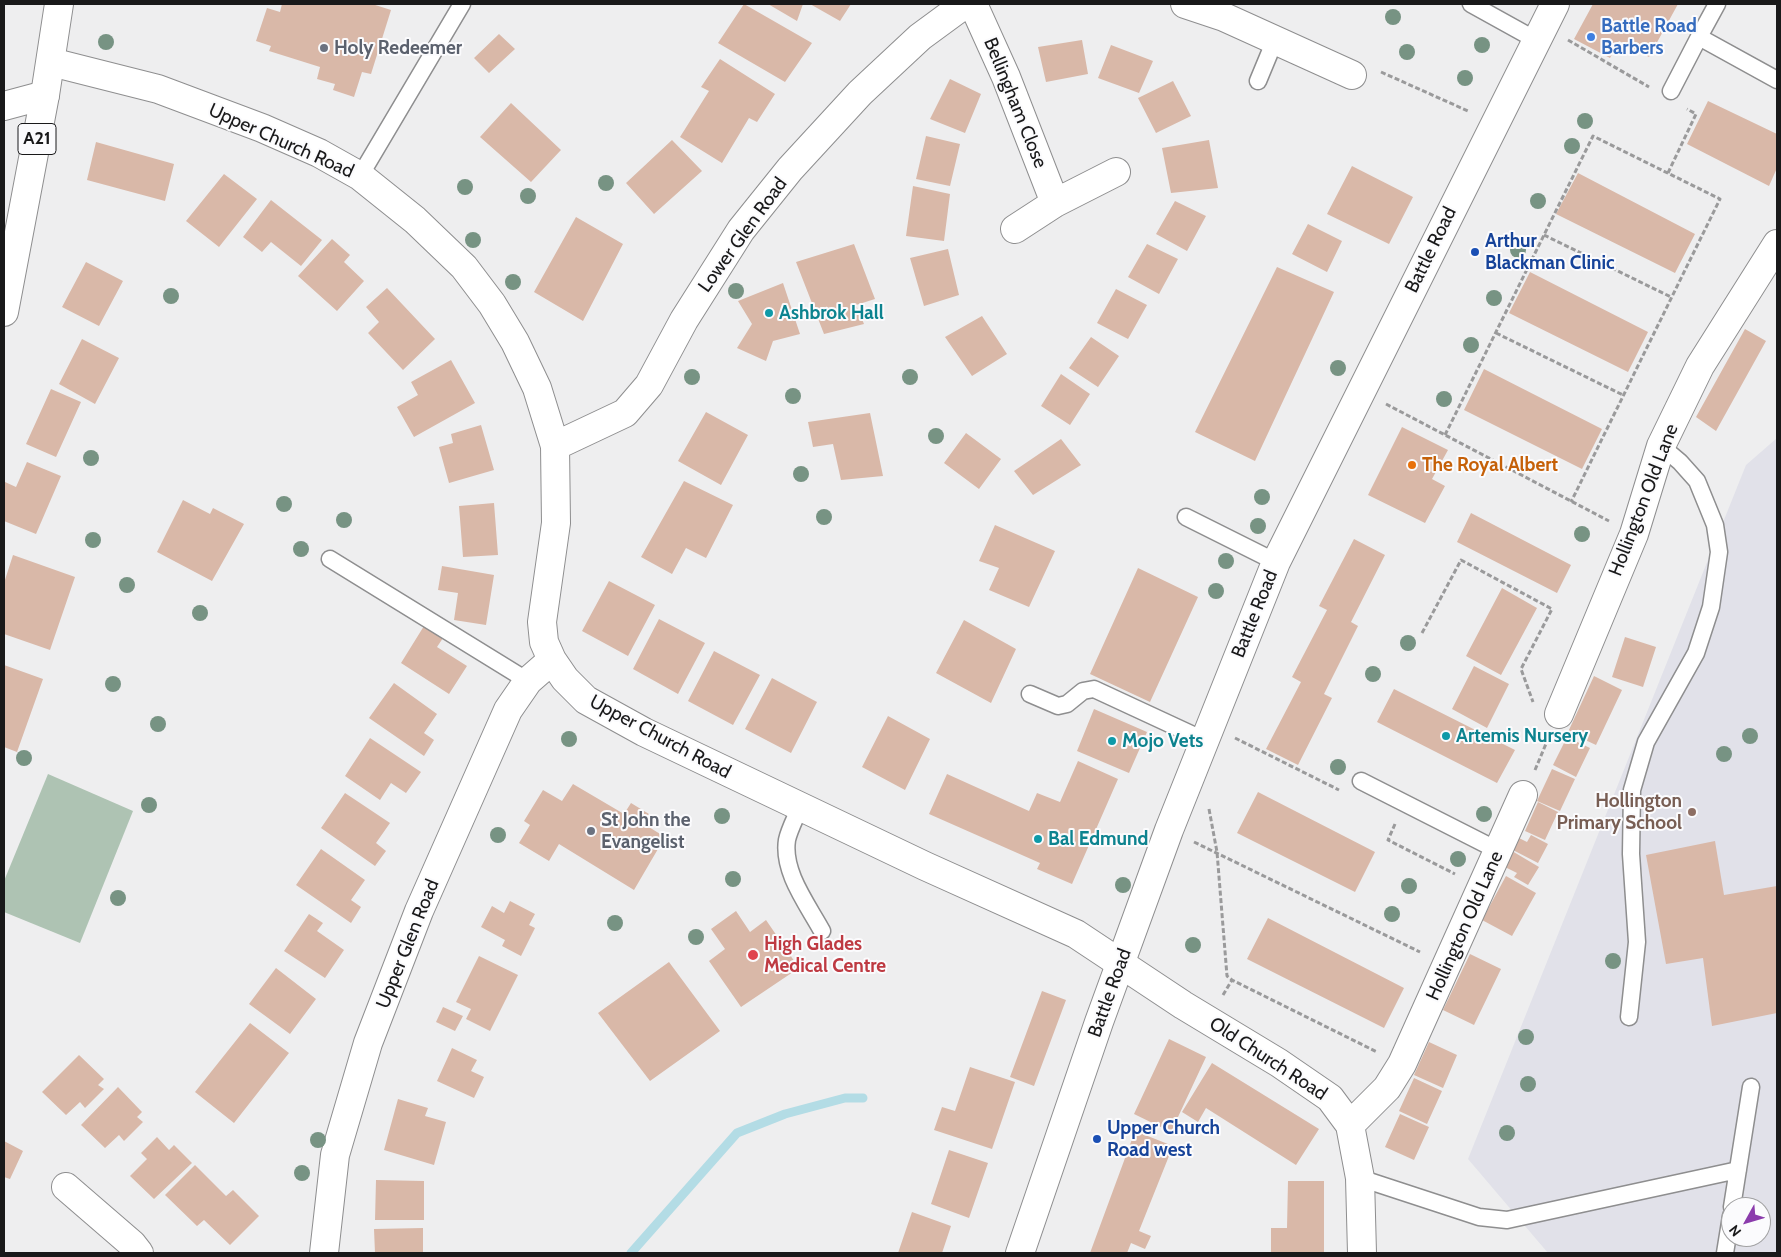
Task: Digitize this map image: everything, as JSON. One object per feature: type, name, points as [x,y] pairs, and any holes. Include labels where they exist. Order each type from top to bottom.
[{"type":"main road","name":"A21","points":[[4,312],[45,96],[59,4]]},
{"type":"main road","name":"Lower Glen Road","points":[[555,446],[625,413],[649,385],[684,320],[741,230],[790,169],[873,80],[920,37],[965,4]]},
{"type":"main road","name":"Bellingham Close","points":[[973,4],[1006,77],[1055,202]]},
{"type":"main road","points":[[1185,4],[1224,17],[1352,74]]},
{"type":"main road","name":"Battle Road","points":[[1020,1253],[1120,964],[1169,830],[1276,562],[1555,4]]},
{"type":"main road","name":"Upper Church Road","points":[[51,62],[158,89],[262,128],[319,153],[360,176],[422,226],[464,267],[492,304],[516,342],[537,388],[555,446],[556,523],[542,622],[544,642],[552,660],[565,678],[586,700],[644,732],[800,807],[1076,934],[1120,964]]},
{"type":"main road","points":[[4,106],[45,96]]},
{"type":"main road","points":[[1015,228],[1055,202],[1116,172]]},
{"type":"main road","name":"Hollington Old Lane","points":[[1559,714],[1634,534],[1661,446],[1700,366],[1777,244]]},
{"type":"main road","name":"Upper Glen Road","points":[[324,1253],[336,1155],[368,1043],[419,911],[508,710],[528,681],[552,660]]},
{"type":"main road","name":"Hollington Old Lane","points":[[1350,1125],[1387,1088],[1402,1064],[1448,966],[1523,795]]},
{"type":"main road","name":"Old Church Road","points":[[1120,964],[1279,1063],[1330,1098],[1350,1125],[1360,1178],[1362,1253]]},
{"type":"main road","points":[[66,1187],[132,1244],[139,1253]]},
{"type":"lane","points":[[360,176],[462,4]]},
{"type":"lane","points":[[1471,4],[1536,40]]},
{"type":"lane","points":[[1671,90],[1717,4]]},
{"type":"lane","points":[[1699,37],[1777,80]]},
{"type":"lane","points":[[1258,80],[1274,40]]},
{"type":"lane","points":[[1629,1017],[1636,942],[1631,854],[1632,790],[1646,742],[1696,653],[1711,607],[1719,552],[1715,525],[1697,482],[1680,462],[1661,446]]},
{"type":"lane","points":[[1186,517],[1276,562]]},
{"type":"lane","points":[[330,559],[528,681]]},
{"type":"lane","points":[[1030,694],[1058,706],[1067,704],[1082,691],[1094,689],[1204,740]]},
{"type":"lane","points":[[1361,781],[1498,851]]},
{"type":"lane","points":[[800,807],[787,840],[788,862],[797,886],[822,931]]},
{"type":"lane","points":[[1734,1197],[1751,1086]]},
{"type":"lane","points":[[1360,1178],[1479,1217],[1507,1220],[1738,1170]]},
{"type":"path","points":[[1579,46],[1651,88]]},
{"type":"path","points":[[1352,74],[1372,68],[1462,108],[1493,125]]},
{"type":"path","points":[[1668,173],[1696,114],[1682,106]]},
{"type":"path","points":[[1446,435],[1593,136],[1720,199],[1570,502]]},
{"type":"path","points":[[1544,235],[1671,297]]},
{"type":"path","points":[[1496,333],[1623,395]]},
{"type":"path","points":[[1361,391],[1634,534]]},
{"type":"path","points":[[1422,633],[1461,560],[1552,609],[1521,669],[1533,702],[1559,714],[1523,795]]},
{"type":"path","points":[[1189,779],[1208,806],[1217,852],[1227,976],[1402,1064]]},
{"type":"path","points":[[1169,830],[1448,966]]},
{"type":"path","points":[[1223,995],[1232,980]]},
{"type":"shaded area","name":"Hollington Primary School","points":[[1777,438],[1777,1253],[1548,1253],[1468,1159],[1746,465]]},
{"type":"green space","points":[[48,774],[133,811],[80,943],[4,912],[4,881]]},
{"type":"building","name":"Holy Redeemer","points":[[282,4],[372,4],[391,10],[371,74],[362,72],[354,97],[333,90],[335,84],[317,79],[320,67],[269,51],[271,46],[256,41],[267,8],[280,12]]},
{"type":"building","points":[[744,4],[812,43],[785,82],[718,43]]},
{"type":"building","points":[[768,4],[803,4],[797,21]]},
{"type":"building","points":[[810,4],[851,4],[840,21]]},
{"type":"building","points":[[1593,4],[1678,4],[1649,57],[1619,41],[1610,58],[1574,39]]},
{"type":"building","points":[[499,34],[515,49],[489,73],[474,58]]},
{"type":"building","points":[[1082,40],[1088,74],[1046,82],[1038,47]]},
{"type":"building","points":[[1111,45],[1153,61],[1139,93],[1098,78]]},
{"type":"building","points":[[720,59],[775,94],[757,122],[749,118],[722,163],[680,137],[709,91],[701,87]]},
{"type":"building","points":[[950,79],[981,94],[965,133],[930,119]]},
{"type":"building","points":[[1173,81],[1191,116],[1156,133],[1138,98]]},
{"type":"building","points":[[1708,101],[1777,134],[1777,168],[1769,186],[1687,144]]},
{"type":"building","points":[[511,103],[561,150],[531,182],[480,137]]},
{"type":"building","points":[[926,136],[960,144],[950,186],[916,179]]},
{"type":"building","points":[[672,140],[702,171],[654,214],[626,183]]},
{"type":"building","points":[[1209,140],[1218,188],[1171,193],[1162,148]]},
{"type":"building","points":[[96,142],[174,164],[165,201],[87,180]]},
{"type":"building","points":[[1352,166],[1413,197],[1389,244],[1327,214]]},
{"type":"building","points":[[1578,173],[1695,234],[1675,273],[1556,214]]},
{"type":"building","points":[[224,174],[257,199],[219,247],[186,221]]},
{"type":"building","points":[[913,186],[950,194],[944,241],[906,236]]},
{"type":"building","points":[[271,200],[322,240],[301,266],[271,242],[262,252],[243,237]]},
{"type":"building","points":[[1175,201],[1206,216],[1187,251],[1156,234]]},
{"type":"building","points":[[576,217],[623,244],[583,321],[534,292]]},
{"type":"building","points":[[1308,224],[1342,241],[1327,272],[1292,254]]},
{"type":"building","points":[[332,239],[350,255],[344,262],[364,281],[337,311],[298,276]]},
{"type":"building","points":[[854,244],[875,299],[856,305],[864,324],[824,334],[796,262]]},
{"type":"building","points":[[1147,244],[1178,259],[1159,294],[1128,277]]},
{"type":"building","points":[[948,249],[959,295],[924,306],[910,258]]},
{"type":"building","points":[[86,262],[123,281],[99,326],[62,307]]},
{"type":"building","points":[[1277,267],[1334,292],[1255,461],[1195,432]]},
{"type":"building","points":[[1530,272],[1648,332],[1628,372],[1509,313]]},
{"type":"building","name":"Ashbrok Hall","points":[[783,283],[800,334],[773,341],[766,361],[737,348],[752,324],[738,301]]},
{"type":"building","points":[[387,288],[435,339],[403,370],[368,333],[379,322],[366,307]]},
{"type":"building","points":[[1116,289],[1147,305],[1128,339],[1097,323]]},
{"type":"building","points":[[982,316],[1007,354],[972,376],[945,337]]},
{"type":"building","points":[[1745,329],[1766,341],[1716,431],[1696,417]]},
{"type":"building","points":[[1091,337],[1119,356],[1098,387],[1069,368]]},
{"type":"building","points":[[82,339],[119,358],[95,404],[59,384]]},
{"type":"building","points":[[451,360],[475,403],[414,437],[397,407],[418,395],[411,382]]},
{"type":"building","points":[[1484,369],[1602,429],[1582,469],[1464,410]]},
{"type":"building","points":[[1061,374],[1090,394],[1070,425],[1041,406]]},
{"type":"building","points":[[51,389],[81,402],[56,457],[26,444]]},
{"type":"building","points":[[706,412],[748,435],[721,485],[678,461]]},
{"type":"building","points":[[870,413],[883,476],[841,480],[833,444],[813,447],[808,422]]},
{"type":"building","points":[[481,425],[494,470],[449,483],[439,447],[453,443],[451,434]]},
{"type":"building","name":"The Royal Albert","points":[[1402,427],[1448,450],[1432,479],[1445,486],[1425,523],[1368,495]]},
{"type":"building","points":[[966,433],[1001,459],[979,489],[944,463]]},
{"type":"building","points":[[1061,439],[1081,465],[1033,495],[1014,471]]},
{"type":"building","points":[[27,462],[61,476],[36,534],[4,521],[5,482],[16,487]]},
{"type":"building","points":[[684,481],[733,505],[706,558],[686,548],[672,574],[641,557]]},
{"type":"building","points":[[183,500],[210,514],[213,508],[244,524],[212,581],[157,552]]},
{"type":"building","points":[[494,503],[498,555],[463,557],[459,506]]},
{"type":"building","points":[[1471,513],[1571,565],[1557,593],[1457,542]]},
{"type":"building","points":[[995,525],[1055,551],[1029,607],[989,590],[999,568],[979,561]]},
{"type":"building","points":[[1354,539],[1385,555],[1351,622],[1358,626],[1324,694],[1332,698],[1298,765],[1266,749],[1301,682],[1292,677],[1327,610],[1319,606]]},
{"type":"building","points":[[13,555],[75,577],[50,650],[4,634],[4,583]]},
{"type":"building","points":[[442,566],[494,575],[486,625],[454,620],[458,593],[438,590]]},
{"type":"building","points":[[1138,568],[1198,597],[1150,702],[1090,674]]},
{"type":"building","points":[[609,581],[655,605],[628,656],[582,631]]},
{"type":"building","points":[[1502,588],[1537,608],[1501,675],[1466,656]]},
{"type":"building","points":[[659,619],[705,643],[678,694],[633,669]]},
{"type":"building","points":[[964,620],[1016,649],[991,703],[936,673]]},
{"type":"building","points":[[424,626],[443,638],[437,647],[467,666],[449,694],[401,663]]},
{"type":"building","points":[[1625,637],[1656,647],[1643,687],[1612,677]]},
{"type":"building","points":[[714,651],[760,675],[733,725],[688,701]]},
{"type":"building","points":[[4,665],[43,679],[17,752],[4,747]]},
{"type":"building","points":[[1474,666],[1509,684],[1487,728],[1452,709]]},
{"type":"building","points":[[1594,676],[1622,690],[1596,745],[1568,732]]},
{"type":"building","points":[[772,678],[817,702],[791,753],[745,729]]},
{"type":"building","points":[[394,683],[437,714],[424,733],[434,740],[424,756],[369,718]]},
{"type":"building","name":"Artemis Nursery","points":[[1394,689],[1515,750],[1497,783],[1377,722]]},
{"type":"building","name":"Mojo Vets","points":[[1094,709],[1147,732],[1129,773],[1077,751]]},
{"type":"building","points":[[888,716],[930,739],[905,790],[862,767]]},
{"type":"building","points":[[1567,737],[1590,748],[1576,777],[1553,765]]},
{"type":"building","points":[[370,738],[421,772],[406,793],[391,783],[380,800],[345,776]]},
{"type":"building","name":"Bal Edmund","points":[[1078,761],[1118,779],[1072,884],[1037,869],[1040,863],[929,814],[947,774],[1029,811],[1037,793],[1060,802]]},
{"type":"building","points":[[1552,769],[1575,779],[1560,811],[1537,801]]},
{"type":"building","name":"St John the Evangelist","points":[[573,784],[624,814],[631,803],[649,814],[644,824],[665,837],[634,890],[559,844],[549,861],[519,843],[530,825],[524,821],[543,790],[562,801]]},
{"type":"building","points":[[1258,792],[1375,852],[1355,892],[1237,833]]},
{"type":"building","points":[[345,793],[390,823],[376,843],[386,851],[375,866],[321,828]]},
{"type":"building","points":[[1538,802],[1558,812],[1545,840],[1525,831]]},
{"type":"building","points":[[1531,835],[1548,844],[1538,863],[1511,849],[1517,837],[1527,842]]},
{"type":"building","points":[[1715,841],[1724,895],[1777,886],[1777,1013],[1712,1026],[1703,958],[1666,964],[1646,855]]},
{"type":"building","points":[[321,849],[365,880],[351,900],[361,907],[351,923],[296,885]]},
{"type":"building","points":[[1512,851],[1539,867],[1528,885],[1514,877],[1517,873],[1503,866]]},
{"type":"building","points":[[1506,876],[1536,893],[1512,936],[1482,920]]},
{"type":"building","points":[[510,901],[535,914],[529,925],[535,928],[521,956],[502,946],[505,940],[481,927],[492,906],[504,913]]},
{"type":"building","name":"High Glades Medical Centre","points":[[736,911],[750,932],[766,920],[799,968],[741,1007],[709,961],[725,949],[711,929]]},
{"type":"building","points":[[309,914],[323,923],[317,931],[344,950],[325,978],[284,951]]},
{"type":"building","points":[[1268,918],[1404,988],[1384,1028],[1247,959]]},
{"type":"building","points":[[1470,954],[1501,969],[1474,1025],[1443,1010]]},
{"type":"building","points":[[479,956],[518,975],[490,1031],[466,1019],[471,1009],[456,1002]]},
{"type":"building","points":[[669,962],[720,1031],[650,1081],[598,1013]]},
{"type":"building","points":[[276,968],[316,999],[290,1034],[249,1004]]},
{"type":"building","points":[[1042,991],[1066,1000],[1034,1086],[1010,1077]]},
{"type":"building","points":[[443,1007],[463,1016],[455,1031],[436,1022]]},
{"type":"building","points":[[250,1023],[289,1053],[234,1123],[195,1092]]},
{"type":"building","points":[[1169,1039],[1206,1057],[1171,1132],[1134,1114]]},
{"type":"building","points":[[1429,1042],[1457,1055],[1443,1088],[1414,1075]]},
{"type":"building","points":[[452,1048],[477,1060],[471,1071],[484,1077],[474,1098],[437,1081]]},
{"type":"building","points":[[79,1055],[104,1079],[98,1085],[104,1089],[85,1108],[80,1102],[66,1115],[42,1092]]},
{"type":"building","points":[[1212,1063],[1319,1129],[1296,1165],[1206,1108],[1198,1122],[1182,1112]]},
{"type":"building","points":[[970,1067],[1015,1082],[992,1149],[934,1130],[942,1107],[955,1111]]},
{"type":"building","points":[[1414,1078],[1442,1091],[1427,1124],[1399,1111]]},
{"type":"building","points":[[118,1087],[142,1112],[137,1117],[143,1122],[124,1141],[119,1135],[105,1148],[81,1125]]},
{"type":"building","points":[[398,1099],[428,1108],[425,1116],[446,1122],[434,1165],[384,1150]]},
{"type":"building","points":[[1400,1114],[1429,1127],[1414,1160],[1385,1147]]},
{"type":"building","points":[[1135,1131],[1173,1146],[1139,1231],[1151,1236],[1145,1249],[1131,1243],[1127,1253],[1090,1253]]},
{"type":"building","points":[[157,1137],[169,1150],[174,1145],[192,1163],[154,1199],[130,1176],[147,1159],[141,1153]]},
{"type":"building","points":[[4,1141],[23,1151],[10,1179],[4,1177]]},
{"type":"building","points":[[949,1150],[988,1163],[969,1218],[931,1204]]},
{"type":"building","points":[[195,1165],[226,1196],[233,1190],[259,1216],[230,1245],[204,1220],[197,1226],[165,1195]]},
{"type":"building","points":[[376,1180],[424,1181],[424,1220],[375,1220]]},
{"type":"building","points":[[1288,1181],[1324,1181],[1324,1253],[1271,1253],[1271,1228],[1287,1228]]},
{"type":"building","points":[[912,1212],[951,1226],[942,1253],[898,1253]]},
{"type":"building","points":[[423,1228],[423,1253],[375,1253],[374,1229]]},
{"type":"waterway","points":[[631,1253],[737,1133],[785,1114],[845,1098],[863,1098]]},
{"type":"place","name":"Battle Road Barbers","points":[[1591,37]]},
{"type":"place","name":"Holy Redeemer","points":[[324,48]]},
{"type":"place","name":"Arthur Blackman Clinic","points":[[1475,252]]},
{"type":"place","name":"Ashbrok Hall","points":[[769,313]]},
{"type":"place","name":"The Royal Albert","points":[[1412,465]]},
{"type":"place","name":"Artemis Nursery","points":[[1446,736]]},
{"type":"place","name":"Mojo Vets","points":[[1112,741]]},
{"type":"place","name":"Hollington Primary School","points":[[1692,812]]},
{"type":"place","name":"St John the Evangelist","points":[[591,831]]},
{"type":"place","name":"Bal Edmund","points":[[1038,839]]},
{"type":"place","name":"High Glades Medical Centre","points":[[753,955]]},
{"type":"place","name":"Upper Church Road west","points":[[1097,1139]]}]
